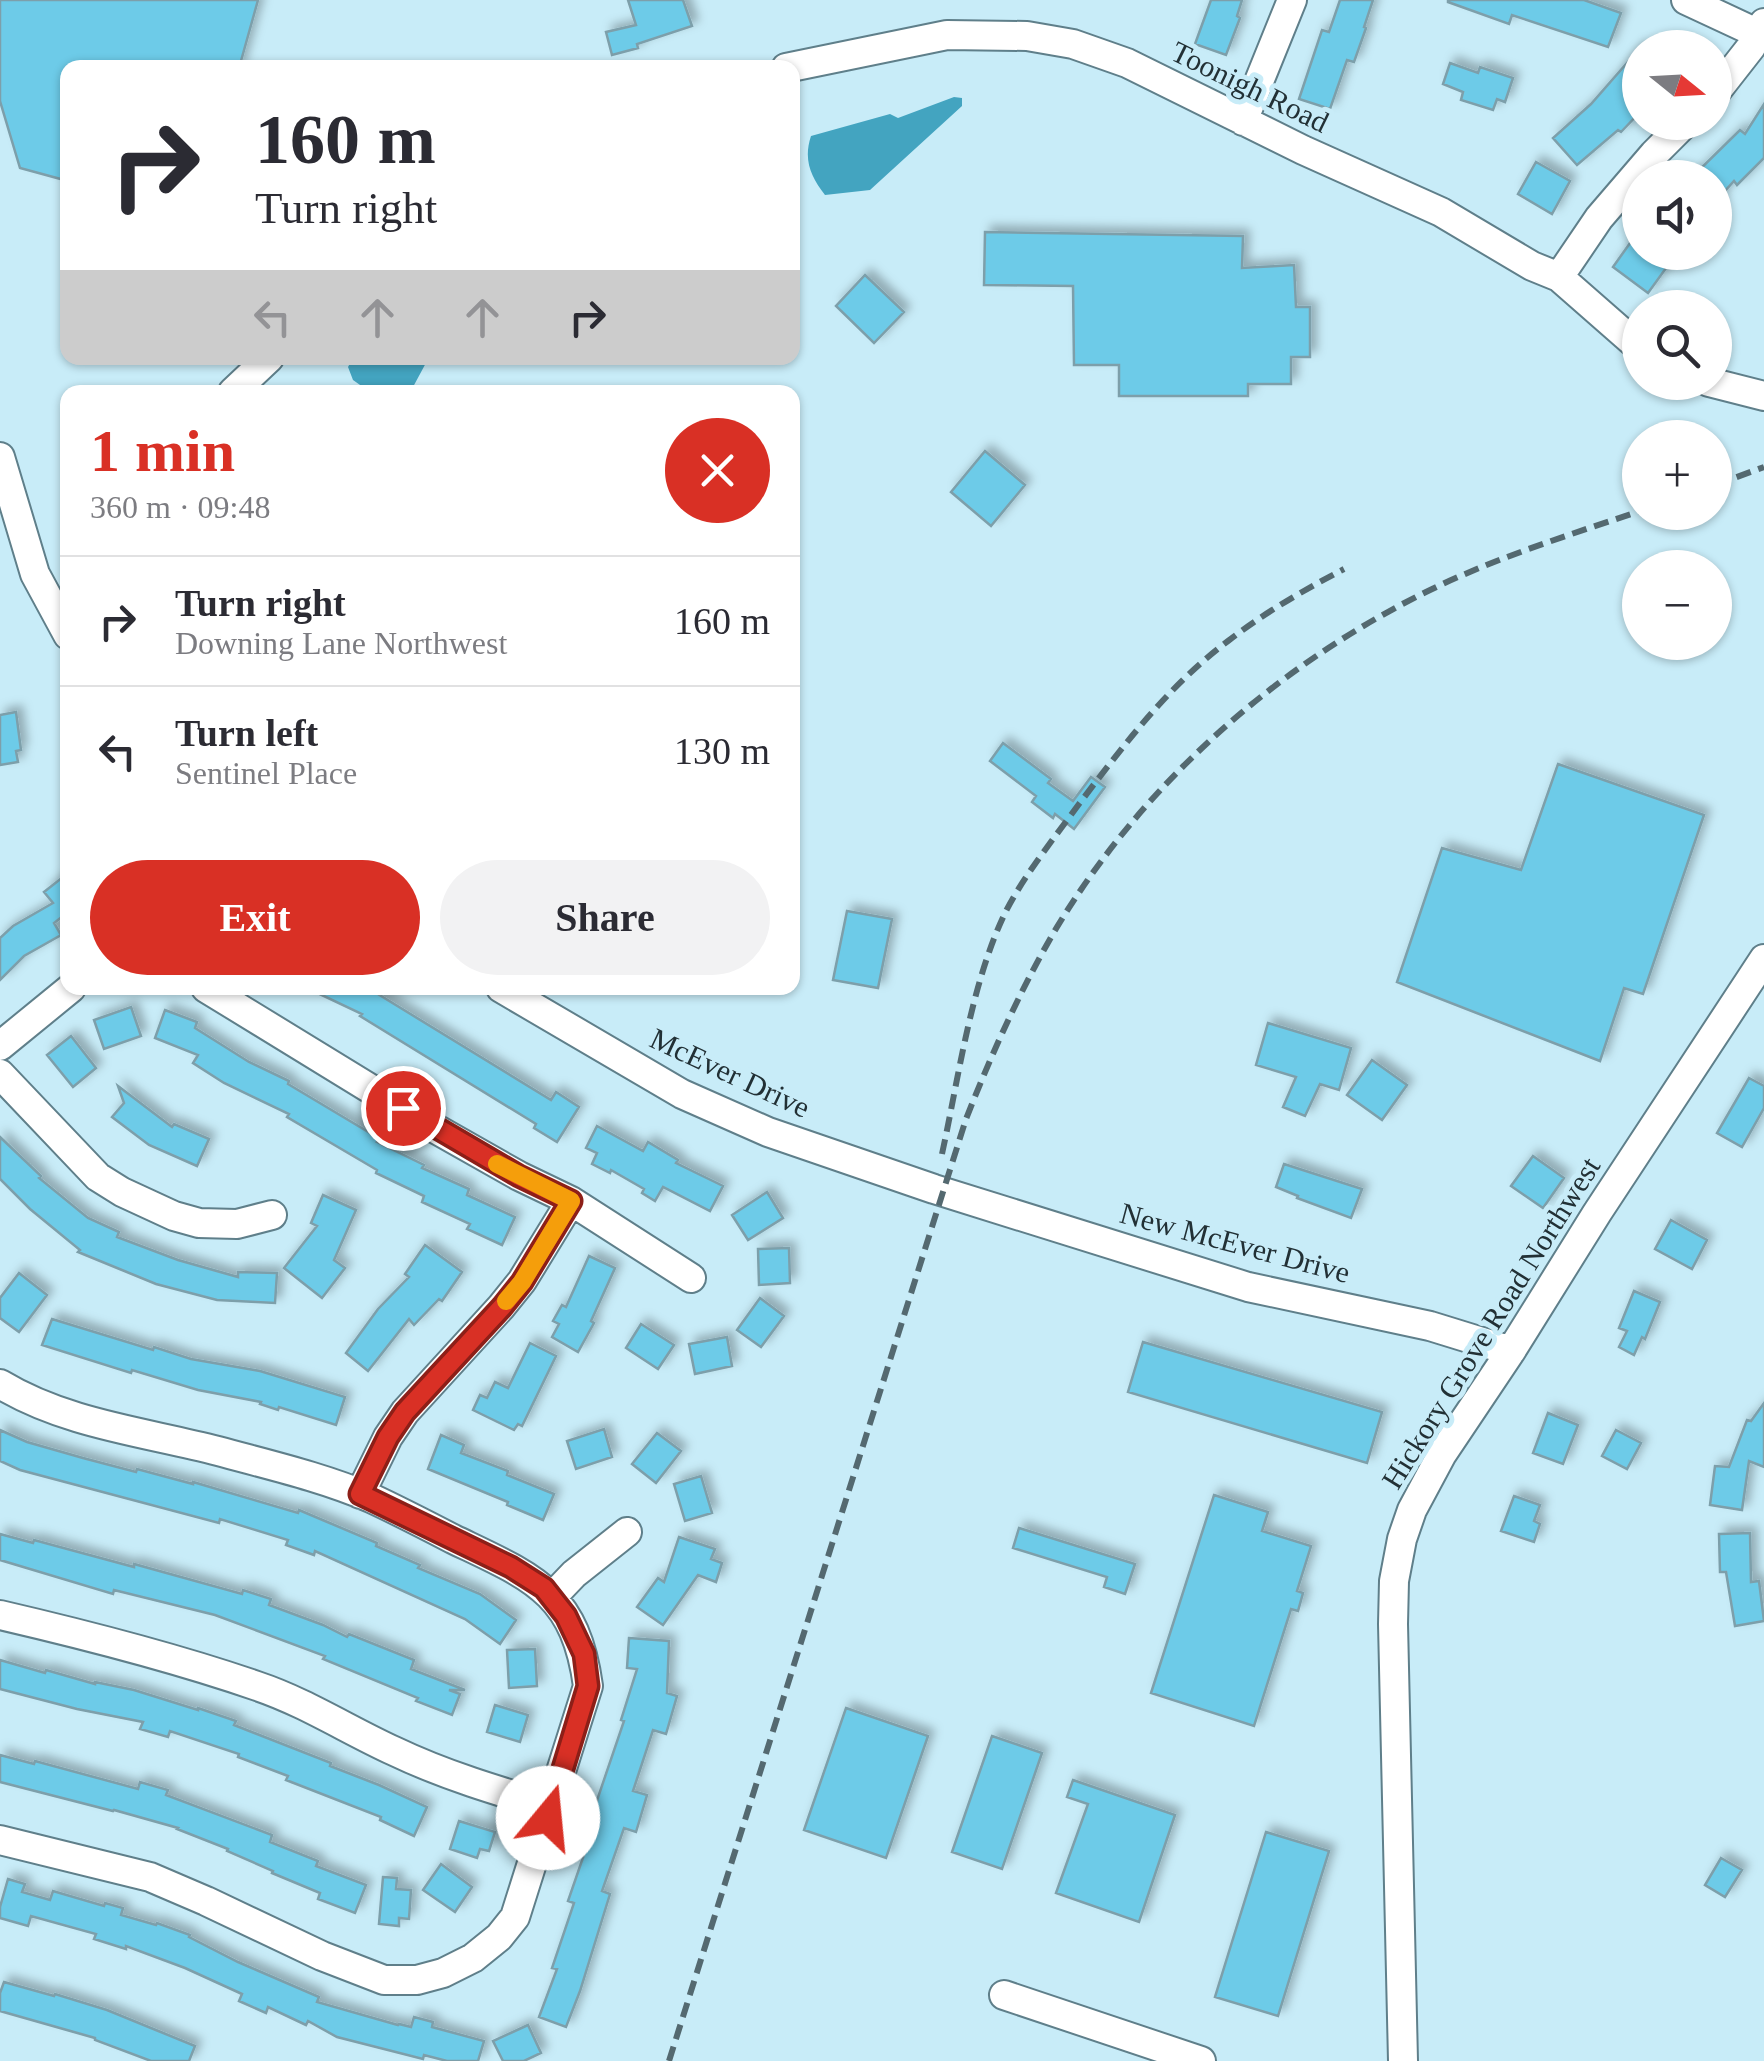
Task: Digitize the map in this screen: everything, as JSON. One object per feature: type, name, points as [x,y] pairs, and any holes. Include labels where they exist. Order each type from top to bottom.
[{"type":"street","points":[[1243,121],[1292,0]]},
{"type":"street","points":[[1686,0],[1761,28],[1732,72]]},
{"type":"street","name":"Toonigh Road","points":[[800,65],[947,34],[1028,36],[1073,44],[1128,63],[1303,150],[1441,212],[1532,266],[1558,277],[1622,332]]},
{"type":"street","points":[[1558,277],[1599,218],[1668,140]]},
{"type":"street","points":[[240,385],[262,365]]},
{"type":"street","points":[[1732,388],[1764,396]]},
{"type":"street","points":[[0,458],[35,574],[58,593]]},
{"type":"street","name":"Hickory Grove Road Northwest","points":[[1403,2061],[1394,1581],[1402,1539],[1412,1510],[1442,1454],[1764,959]]},
{"type":"street","points":[[0,1046],[60,994]]},
{"type":"street","points":[[217,995],[436,1129],[571,1201],[691,1278]]},
{"type":"street","name":"McEver Drive","points":[[513,995],[682,1094],[768,1132],[944,1192]]},
{"type":"street","points":[[0,1074],[98,1176],[122,1192],[199,1223],[218,1226],[272,1216]]},
{"type":"street","name":"New McEver Drive","points":[[944,1192],[1248,1287],[1430,1326],[1511,1351]]},
{"type":"street","points":[[360,1494],[405,1412],[522,1282],[571,1201]]},
{"type":"street","points":[[0,1384],[33,1402],[81,1418],[294,1471],[360,1494],[511,1567],[544,1588],[566,1616],[584,1654],[588,1686],[515,1917],[499,1937],[473,1958],[417,1980],[384,1980],[322,1956],[150,1877],[0,1840]]},
{"type":"street","points":[[552,1597],[574,1574],[628,1532]]},
{"type":"street","points":[[0,1614],[258,1686],[313,1709],[394,1752],[467,1781],[552,1807]]},
{"type":"street","points":[[1004,1995],[1201,2061]]},
{"type":"water","points":[[954,97],[962,98],[962,106],[870,190],[825,195],[812,175],[808,160],[811,136],[890,114],[898,118]]},
{"type":"water","points":[[425,365],[414,385],[360,385],[353,380],[348,367]]},
{"type":"building","points":[[0,0],[258,0],[241,60],[60,60],[60,179],[20,168],[0,101]]},
{"type":"building","points":[[628,0],[683,0],[692,26],[612,55],[606,32],[636,25]]},
{"type":"building","points":[[1211,0],[1242,0],[1237,16],[1240,18],[1226,55],[1195,44]]},
{"type":"building","points":[[1340,0],[1373,0],[1354,62],[1347,60],[1330,109],[1299,99],[1322,30],[1329,32]]},
{"type":"building","points":[[1448,0],[1584,0],[1621,13],[1608,47],[1512,15],[1509,24]]},
{"type":"building","points":[[1450,63],[1478,73],[1480,67],[1513,78],[1505,102],[1497,99],[1493,110],[1461,100],[1463,92],[1443,84]]},
{"type":"building","points":[[1622,69],[1622,131],[1618,130],[1577,165],[1553,138]]},
{"type":"building","points":[[1764,104],[1764,158],[1737,185],[1732,183],[1732,160],[1709,160],[1740,130],[1745,134]]},
{"type":"building","points":[[1536,162],[1570,181],[1552,214],[1518,194]]},
{"type":"building","points":[[985,232],[1243,236],[1242,268],[1294,265],[1296,307],[1310,307],[1310,357],[1291,357],[1291,384],[1248,384],[1248,396],[1119,396],[1119,365],[1074,365],[1073,286],[984,285]]},
{"type":"building","points":[[1622,254],[1622,270],[1665,270],[1650,290],[1644,290],[1613,267]]},
{"type":"building","points":[[865,275],[904,312],[874,343],[836,306]]},
{"type":"building","points":[[985,451],[1025,485],[991,526],[951,492]]},
{"type":"building","points":[[16,712],[21,750],[16,751],[18,762],[0,765],[0,715]]},
{"type":"building","points":[[1003,743],[1073,801],[1091,777],[1105,787],[1074,829],[1032,802],[1036,796],[990,761]]},
{"type":"building","points":[[1558,764],[1704,815],[1643,994],[1624,988],[1600,1061],[1397,982],[1442,848],[1521,870]]},
{"type":"building","points":[[60,879],[60,918],[54,923],[60,936],[24,956],[0,980],[0,938],[53,903],[44,892]]},
{"type":"building","points":[[847,911],[892,919],[878,988],[833,980]]},
{"type":"building","points":[[322,995],[379,995],[551,1100],[556,1092],[579,1107],[557,1142],[534,1128],[536,1124],[362,1014]]},
{"type":"building","points":[[131,1007],[141,1036],[104,1049],[94,1020]]},
{"type":"building","points":[[165,1010],[197,1022],[195,1028],[249,1062],[289,1081],[288,1084],[380,1139],[377,1142],[469,1189],[467,1195],[515,1217],[502,1245],[467,1229],[470,1224],[422,1202],[424,1196],[376,1173],[377,1170],[287,1117],[289,1114],[224,1083],[193,1063],[198,1055],[155,1038]]},
{"type":"building","points":[[1268,1023],[1351,1048],[1339,1090],[1320,1084],[1305,1116],[1283,1107],[1296,1077],[1256,1065]]},
{"type":"building","points":[[71,1036],[96,1068],[73,1087],[47,1055]]},
{"type":"building","points":[[1372,1060],[1407,1085],[1382,1120],[1347,1095]]},
{"type":"building","points":[[1749,1078],[1764,1086],[1764,1108],[1742,1147],[1717,1133]]},
{"type":"building","points":[[118,1086],[172,1127],[174,1124],[209,1139],[197,1166],[149,1145],[112,1117],[124,1103]]},
{"type":"building","points":[[597,1126],[643,1151],[648,1142],[678,1160],[676,1163],[723,1186],[710,1211],[663,1187],[655,1201],[642,1193],[644,1189],[592,1164],[597,1153],[586,1148]]},
{"type":"building","points":[[0,1137],[39,1178],[88,1218],[119,1232],[117,1237],[238,1277],[238,1272],[277,1273],[275,1303],[217,1300],[156,1284],[78,1252],[0,1179]]},
{"type":"building","points":[[1533,1156],[1564,1178],[1543,1208],[1511,1186]]},
{"type":"building","points":[[1284,1164],[1362,1189],[1351,1218],[1276,1187]]},
{"type":"building","points":[[767,1192],[783,1218],[748,1240],[732,1215]]},
{"type":"building","points":[[323,1195],[356,1210],[334,1260],[345,1268],[322,1298],[284,1268],[317,1226],[311,1223]]},
{"type":"building","points":[[1671,1220],[1707,1240],[1692,1269],[1655,1249]]},
{"type":"building","points":[[425,1245],[462,1272],[442,1301],[439,1299],[414,1325],[409,1319],[368,1371],[346,1353],[378,1309],[409,1277],[405,1274]]},
{"type":"building","points":[[789,1248],[790,1283],[759,1285],[758,1249]]},
{"type":"building","points":[[589,1256],[615,1268],[578,1352],[552,1337],[559,1324],[553,1321],[562,1305],[566,1307]]},
{"type":"building","points":[[19,1273],[47,1295],[19,1332],[0,1318],[0,1298]]},
{"type":"building","points":[[1634,1291],[1660,1302],[1634,1355],[1619,1347],[1627,1331],[1619,1328]]},
{"type":"building","points":[[760,1298],[784,1316],[761,1347],[737,1330]]},
{"type":"building","points":[[52,1319],[153,1350],[154,1347],[191,1359],[260,1371],[345,1397],[336,1425],[261,1402],[198,1390],[132,1370],[131,1373],[42,1345]]},
{"type":"building","points":[[641,1324],[674,1345],[658,1369],[626,1348]]},
{"type":"building","points":[[727,1337],[732,1366],[695,1374],[689,1344]]},
{"type":"building","points":[[1143,1342],[1382,1412],[1367,1463],[1128,1392]]},
{"type":"building","points":[[530,1343],[556,1356],[522,1426],[518,1424],[514,1430],[473,1410],[480,1395],[487,1398],[495,1382],[508,1388]]},
{"type":"building","points":[[1764,1403],[1764,1467],[1749,1461],[1742,1510],[1710,1505],[1715,1466],[1729,1467],[1747,1420],[1751,1421]]},
{"type":"building","points":[[1548,1413],[1578,1425],[1563,1464],[1533,1453]]},
{"type":"building","points":[[604,1429],[612,1457],[576,1469],[567,1441]]},
{"type":"building","points":[[0,1430],[83,1458],[193,1482],[298,1513],[299,1510],[480,1594],[516,1620],[500,1644],[465,1619],[315,1551],[314,1555],[286,1545],[288,1540],[220,1519],[219,1523],[20,1470],[0,1461]]},
{"type":"building","points":[[1616,1430],[1641,1443],[1627,1469],[1602,1456]]},
{"type":"building","points":[[657,1433],[681,1451],[656,1483],[632,1464]]},
{"type":"building","points":[[441,1435],[464,1445],[461,1453],[554,1494],[543,1520],[428,1469]]},
{"type":"building","points":[[701,1476],[712,1513],[685,1521],[674,1484]]},
{"type":"building","points":[[1214,1495],[1268,1512],[1262,1531],[1311,1546],[1297,1591],[1303,1593],[1298,1611],[1291,1609],[1254,1726],[1151,1693]]},
{"type":"building","points":[[1514,1496],[1540,1505],[1534,1521],[1540,1524],[1534,1542],[1501,1531]]},
{"type":"building","points":[[1019,1528],[1135,1564],[1125,1594],[1104,1587],[1107,1577],[1013,1548]]},
{"type":"building","points":[[1750,1533],[1751,1582],[1759,1581],[1764,1621],[1735,1626],[1726,1572],[1720,1572],[1719,1534]]},
{"type":"building","points":[[0,1534],[271,1599],[269,1605],[414,1660],[411,1669],[465,1690],[449,1690],[460,1694],[452,1715],[323,1659],[325,1656],[215,1615],[114,1590],[113,1594],[0,1560]]},
{"type":"building","points":[[679,1537],[715,1549],[711,1559],[722,1563],[716,1582],[698,1575],[663,1625],[637,1607],[658,1578],[664,1582]]},
{"type":"building","points":[[629,1638],[669,1641],[667,1693],[677,1696],[666,1734],[653,1730],[633,1791],[647,1795],[636,1832],[624,1828],[602,1891],[610,1894],[566,2027],[539,2017],[557,1969],[552,1968],[574,1903],[568,1901],[596,1820],[591,1818],[637,1669],[627,1668]]},
{"type":"building","points":[[535,1649],[537,1686],[509,1688],[507,1650]]},
{"type":"building","points":[[0,1660],[134,1690],[236,1721],[234,1725],[427,1807],[414,1836],[380,1820],[381,1817],[286,1780],[288,1776],[238,1757],[239,1754],[170,1731],[168,1737],[140,1729],[143,1722],[0,1689]]},
{"type":"building","points":[[495,1705],[528,1715],[520,1742],[487,1732]]},
{"type":"building","points":[[846,1708],[928,1736],[886,1858],[804,1830]]},
{"type":"building","points":[[992,1736],[1042,1753],[1002,1869],[952,1852]]},
{"type":"building","points":[[0,1755],[138,1789],[140,1782],[168,1790],[166,1795],[272,1835],[270,1842],[318,1861],[316,1866],[366,1885],[355,1913],[318,1899],[320,1893],[178,1828],[0,1782]]},
{"type":"building","points":[[1073,1780],[1175,1815],[1139,1922],[1056,1893],[1088,1804],[1067,1797]]},
{"type":"building","points":[[459,1821],[495,1832],[489,1851],[480,1849],[477,1858],[450,1849]]},
{"type":"building","points":[[1266,1832],[1329,1851],[1278,2016],[1215,1997]]},
{"type":"building","points":[[1721,1858],[1742,1870],[1725,1897],[1705,1885]]},
{"type":"building","points":[[441,1864],[472,1887],[455,1912],[423,1890]]},
{"type":"building","points":[[383,1877],[397,1878],[396,1889],[411,1890],[409,1919],[399,1918],[399,1926],[379,1924]]},
{"type":"building","points":[[8,1879],[25,1884],[22,1892],[50,1900],[53,1891],[123,1908],[121,1915],[190,1935],[238,1962],[319,1997],[317,2002],[398,2025],[411,2027],[414,2017],[433,2022],[432,2027],[484,2041],[478,2061],[447,2061],[424,2055],[423,2059],[337,2037],[308,2021],[306,2025],[268,2007],[266,2013],[239,2001],[242,1994],[126,1946],[94,1939],[96,1934],[31,1916],[28,1926],[0,1918]]},
{"type":"building","points":[[4,1982],[107,2010],[195,2046],[189,2061],[151,2061],[95,2038],[0,2011]]},
{"type":"building","points":[[528,2025],[541,2053],[524,2061],[503,2061],[493,2041]]},
{"type":"railway","points":[[1732,479],[1764,467]]},
{"type":"railway","points":[[669,2061],[966,1119],[1008,1021],[1057,927],[1130,824],[1173,777],[1218,733],[1319,654],[1453,579],[1622,517]]},
{"type":"railway","points":[[942,1154],[984,968],[1006,911],[1031,870],[1130,739],[1186,677],[1256,621],[1344,569]]},
{"type":"slow traffic","points":[[497,1164],[571,1201],[522,1282],[506,1301]]},
{"type":"route","points":[[403,1108],[519,1176],[571,1201],[522,1282],[405,1412],[360,1494],[511,1567],[544,1588],[566,1616],[584,1654],[588,1686],[548,1818]]}]
